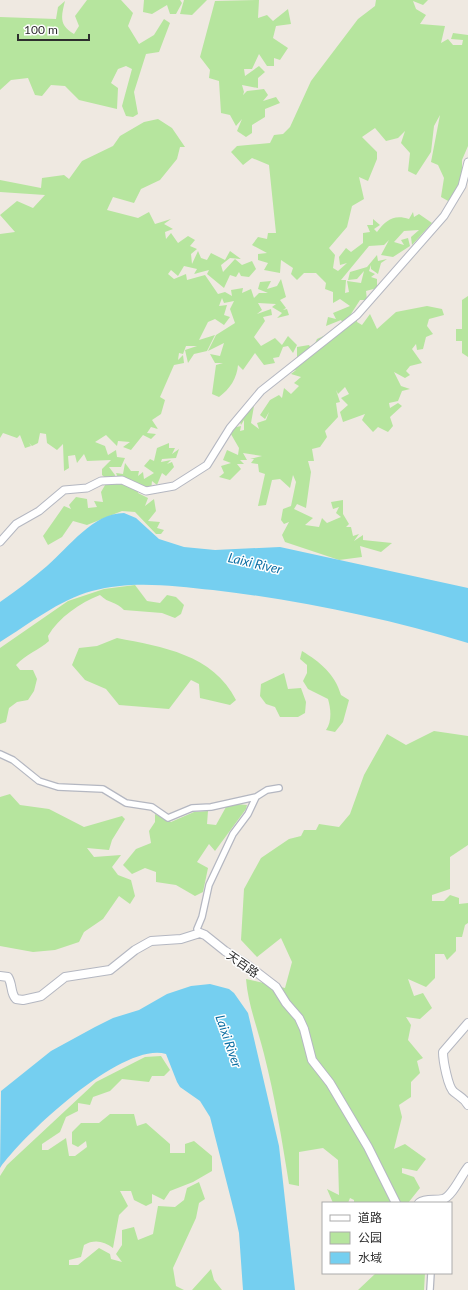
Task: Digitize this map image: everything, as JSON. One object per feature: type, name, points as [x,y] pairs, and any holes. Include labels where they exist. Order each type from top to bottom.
[{"type":"main road","points":[[0,976],[8,977],[12,982],[12,995],[16,1000],[23,1000],[41,996],[66,977],[110,970],[135,950],[151,941],[181,939],[200,933]]},
{"type":"main road","name":"天百路","points":[[200,933],[246,964],[276,987],[286,1003],[299,1018],[304,1029],[312,1060],[330,1083],[368,1147],[396,1202]]},
{"type":"main road","points":[[468,1023],[446,1047],[443,1052],[443,1059],[452,1092],[464,1098],[468,1105]]},
{"type":"main road","points":[[421,1202],[425,1200],[444,1199],[450,1196],[468,1167]]},
{"type":"street","points":[[0,542],[16,524],[39,511],[64,490],[87,488],[101,481],[122,480],[146,491],[174,486],[207,465],[230,428],[261,392],[357,314],[444,216],[462,186],[468,162]]},
{"type":"street","points":[[0,754],[13,760],[39,781],[58,787],[103,789],[126,803],[152,807],[168,818],[192,808],[211,807],[256,797],[267,790],[279,788]]},
{"type":"street","points":[[200,933],[197,929],[202,917],[209,886],[233,834],[248,814],[256,797]]},
{"type":"street","points":[[430,1290],[431,1274]]},
{"type":"green space","points":[[87,0],[121,0],[133,13],[128,26],[139,44],[154,35],[164,19],[170,23],[159,52],[146,54],[134,92],[138,114],[133,117],[126,116],[122,106],[132,69],[126,66],[118,69],[111,83],[118,88],[117,109],[79,100],[65,86],[51,85],[42,96],[35,95],[28,78],[11,80],[0,90],[0,17],[56,19],[58,7],[65,1],[62,20],[69,31],[74,34],[79,26],[75,16]]},
{"type":"green space","points":[[144,0],[180,0],[182,3],[176,14],[170,14],[167,5],[152,14],[143,12]]},
{"type":"green space","points":[[184,0],[207,0],[192,15],[180,14]]},
{"type":"green space","points":[[259,0],[258,18],[267,15],[273,21],[288,9],[291,24],[276,26],[273,38],[288,48],[280,60],[274,58],[274,66],[267,66],[259,54],[252,69],[244,69],[245,76],[259,66],[265,72],[258,78],[258,88],[242,85],[244,92],[243,95],[247,91],[264,89],[268,95],[263,101],[276,97],[280,103],[265,109],[265,117],[252,125],[252,133],[246,137],[237,131],[242,119],[236,126],[230,115],[221,113],[219,81],[209,78],[210,70],[200,57],[215,1]]},
{"type":"green space","points":[[376,0],[428,0],[423,5],[413,1],[416,9],[426,15],[420,24],[445,26],[441,43],[448,39],[453,45],[462,45],[463,40],[451,39],[453,33],[468,35],[468,146],[462,160],[462,181],[450,202],[441,197],[444,178],[438,165],[431,162],[440,115],[434,126],[431,152],[416,175],[408,171],[410,153],[401,143],[405,131],[398,138],[386,141],[375,128],[362,137],[377,152],[377,159],[368,181],[359,177],[364,199],[352,206],[347,227],[329,248],[335,255],[333,268],[338,271],[347,263],[340,265],[339,257],[346,248],[351,252],[363,243],[363,233],[370,232],[367,225],[373,225],[373,219],[380,225],[374,229],[377,232],[387,221],[399,217],[409,219],[413,212],[414,217],[419,214],[432,223],[412,245],[411,237],[419,230],[404,231],[394,242],[404,245],[401,240],[408,238],[410,246],[393,257],[381,255],[389,240],[384,245],[369,246],[341,280],[346,280],[345,293],[349,292],[347,281],[361,283],[364,271],[357,279],[348,280],[350,272],[367,267],[377,255],[378,261],[387,259],[381,263],[378,274],[371,269],[371,265],[369,271],[375,274],[371,277],[377,279],[377,288],[366,291],[367,300],[360,300],[351,314],[358,312],[357,322],[362,325],[370,314],[377,329],[396,312],[427,306],[442,309],[444,315],[429,319],[427,326],[433,334],[426,337],[423,349],[417,350],[416,344],[412,349],[422,363],[410,366],[406,371],[410,375],[405,378],[394,372],[401,386],[410,389],[402,391],[398,401],[389,403],[390,408],[398,403],[402,406],[390,417],[393,426],[388,432],[378,427],[373,432],[362,420],[365,414],[343,422],[340,412],[348,405],[341,398],[349,394],[345,387],[338,394],[336,390],[340,402],[336,403],[338,417],[325,431],[327,437],[320,447],[312,449],[314,461],[308,461],[311,472],[306,508],[297,504],[294,509],[313,518],[305,525],[319,527],[322,518],[327,523],[341,517],[336,513],[339,507],[333,509],[331,502],[343,500],[343,514],[349,524],[346,527],[351,527],[353,536],[359,534],[354,541],[363,535],[363,540],[392,543],[381,552],[360,546],[362,557],[339,560],[285,542],[282,535],[289,522],[284,524],[281,520],[283,509],[291,506],[296,482],[293,475],[290,488],[280,479],[272,480],[266,505],[258,506],[265,474],[259,472],[258,464],[251,463],[254,459],[250,459],[262,456],[243,453],[247,460],[240,460],[244,464],[237,464],[241,469],[230,480],[219,477],[224,473],[221,466],[231,463],[223,460],[227,450],[238,455],[239,448],[228,429],[241,426],[240,431],[244,430],[244,420],[241,425],[238,416],[254,406],[251,423],[259,429],[257,423],[266,420],[269,412],[265,419],[260,415],[270,400],[279,395],[282,398],[284,388],[291,394],[299,386],[294,383],[301,377],[291,374],[296,370],[292,371],[287,368],[297,357],[297,347],[309,345],[312,350],[317,339],[345,326],[341,320],[326,326],[328,317],[336,319],[333,313],[350,306],[340,299],[333,303],[333,292],[325,289],[326,283],[316,273],[304,273],[297,280],[291,274],[293,268],[281,260],[280,273],[264,270],[268,263],[258,260],[258,254],[267,253],[252,245],[258,237],[267,239],[268,233],[276,233],[269,165],[252,158],[243,165],[231,152],[237,146],[270,143],[274,135],[283,134],[290,127],[311,81],[358,19],[375,6]]},
{"type":"green space","points":[[158,119],[172,128],[185,147],[180,147],[177,159],[160,180],[141,189],[134,203],[113,197],[107,210],[138,218],[149,212],[155,224],[171,219],[164,224],[173,229],[165,232],[166,239],[171,233],[178,243],[188,236],[195,240],[190,246],[197,249],[191,254],[192,264],[198,251],[201,258],[207,260],[211,253],[225,260],[230,251],[241,259],[230,258],[221,265],[223,272],[235,259],[242,265],[252,261],[256,269],[249,277],[241,276],[239,272],[236,277],[230,275],[224,288],[207,274],[209,270],[194,274],[197,269],[184,266],[178,276],[171,270],[168,274],[174,279],[186,274],[187,280],[205,275],[218,294],[225,292],[232,296],[231,290],[243,288],[242,293],[251,289],[254,298],[259,293],[268,293],[258,289],[260,282],[271,281],[267,289],[277,286],[281,279],[286,297],[280,300],[286,308],[283,310],[287,309],[289,315],[277,318],[282,313],[272,307],[276,304],[258,303],[262,310],[257,314],[271,309],[272,315],[263,317],[265,321],[254,337],[261,346],[275,338],[282,345],[288,336],[297,345],[293,353],[288,346],[283,347],[279,357],[273,358],[275,363],[264,365],[255,353],[243,370],[238,365],[230,387],[223,394],[219,397],[212,394],[216,365],[223,363],[215,363],[210,354],[220,356],[224,343],[208,351],[216,335],[235,323],[230,309],[234,301],[224,303],[222,298],[219,306],[227,305],[224,315],[230,317],[224,325],[215,319],[208,322],[199,340],[215,335],[207,351],[194,354],[188,363],[185,350],[197,346],[186,346],[183,354],[179,353],[178,360],[183,355],[184,363],[174,365],[160,397],[165,400],[161,414],[152,420],[158,429],[151,427],[147,433],[156,434],[151,439],[143,435],[131,450],[123,447],[130,442],[118,441],[117,446],[106,435],[95,442],[105,446],[108,455],[116,450],[117,457],[125,458],[121,467],[109,467],[115,475],[114,483],[119,480],[116,473],[123,474],[125,463],[131,471],[139,471],[138,476],[143,472],[144,479],[154,473],[144,466],[150,459],[154,461],[157,448],[169,443],[169,448],[175,448],[172,454],[179,449],[176,458],[162,459],[161,462],[171,460],[167,464],[172,462],[174,467],[166,476],[162,473],[157,485],[152,481],[151,490],[137,484],[138,493],[148,498],[145,506],[154,499],[156,511],[148,521],[160,522],[157,528],[164,530],[161,534],[156,534],[135,512],[122,511],[87,525],[73,521],[62,537],[48,545],[43,536],[64,506],[71,509],[69,505],[76,497],[87,499],[88,508],[97,507],[94,501],[103,502],[101,492],[108,480],[102,475],[102,469],[111,460],[87,461],[84,454],[77,463],[75,455],[68,456],[69,468],[64,471],[63,444],[57,450],[47,443],[46,434],[40,433],[38,443],[32,446],[29,443],[31,446],[25,448],[20,435],[17,438],[3,433],[0,438],[0,234],[15,232],[0,215],[17,201],[33,208],[45,195],[0,192],[0,180],[41,188],[42,178],[64,175],[69,179],[82,161],[113,146],[120,136],[144,122]]},
{"type":"green space","points":[[468,296],[468,357],[462,353],[462,341],[456,341],[456,329],[462,329],[462,300]]},
{"type":"green space","points":[[135,585],[147,601],[160,603],[167,595],[176,597],[184,605],[181,614],[175,618],[162,613],[124,610],[100,595],[78,606],[64,617],[53,629],[48,636],[49,641],[16,665],[20,670],[33,670],[37,679],[34,691],[28,700],[17,702],[9,708],[6,722],[0,724],[0,648],[68,601],[104,589]]},
{"type":"green space","points":[[117,638],[168,649],[185,655],[214,672],[226,684],[236,700],[230,705],[200,698],[199,684],[191,680],[169,709],[119,705],[106,689],[85,680],[72,665],[79,648],[97,646]]},
{"type":"green space","points":[[302,651],[326,669],[335,681],[341,695],[349,700],[343,722],[335,732],[326,730],[330,715],[328,699],[308,689],[303,681],[307,673],[307,665],[300,659]]},
{"type":"green space","points":[[284,673],[288,689],[301,688],[306,702],[305,713],[298,717],[280,717],[275,707],[266,704],[260,696],[261,684]]},
{"type":"green space","points":[[434,731],[468,736],[468,845],[450,857],[450,889],[432,895],[432,901],[444,901],[450,895],[459,898],[459,904],[468,903],[468,923],[465,925],[462,937],[456,937],[456,951],[447,960],[444,954],[435,954],[435,978],[426,987],[408,979],[414,996],[423,993],[432,1008],[420,1019],[406,1017],[411,1025],[408,1040],[423,1058],[417,1061],[420,1073],[411,1082],[411,1097],[399,1105],[402,1117],[394,1149],[405,1144],[426,1159],[417,1171],[402,1168],[402,1173],[414,1177],[420,1188],[409,1202],[354,1202],[354,1200],[350,1198],[348,1202],[333,1202],[327,1189],[339,1195],[338,1160],[323,1148],[299,1152],[299,1186],[289,1184],[272,1086],[251,1008],[246,979],[285,988],[292,962],[281,938],[257,957],[241,940],[244,889],[261,858],[289,839],[301,836],[304,830],[316,830],[319,824],[339,827],[350,814],[364,775],[387,734],[406,745]]},
{"type":"green space","points":[[10,794],[20,805],[49,809],[84,827],[122,816],[125,819],[112,840],[109,850],[87,848],[94,857],[121,855],[112,867],[118,875],[131,880],[135,896],[130,904],[119,896],[103,919],[84,932],[79,942],[55,950],[33,952],[0,946],[0,797]]},
{"type":"green space","points":[[236,804],[247,805],[246,809],[215,851],[209,844],[197,862],[208,868],[203,892],[195,896],[176,885],[156,882],[156,872],[145,868],[132,874],[123,865],[136,849],[151,843],[149,831],[155,822],[155,814],[171,822],[194,812],[208,811],[207,824],[216,825],[226,807]]},
{"type":"green space","points":[[161,1056],[170,1070],[164,1076],[152,1076],[149,1082],[122,1079],[110,1091],[93,1097],[90,1105],[78,1103],[78,1111],[66,1117],[60,1132],[42,1144],[42,1150],[48,1150],[66,1138],[69,1156],[75,1156],[87,1147],[86,1141],[78,1147],[72,1144],[72,1132],[81,1123],[99,1123],[110,1114],[134,1114],[137,1126],[146,1123],[170,1144],[170,1153],[185,1153],[185,1144],[194,1141],[212,1156],[212,1171],[193,1182],[170,1191],[164,1200],[152,1194],[152,1203],[146,1206],[134,1200],[131,1191],[120,1191],[128,1206],[119,1215],[113,1248],[103,1242],[91,1242],[84,1245],[81,1257],[69,1260],[69,1265],[78,1265],[99,1248],[110,1254],[111,1259],[122,1262],[116,1254],[122,1245],[122,1230],[134,1227],[138,1240],[153,1234],[158,1206],[175,1207],[184,1200],[187,1188],[199,1182],[205,1199],[199,1203],[196,1218],[173,1268],[176,1286],[184,1290],[0,1290],[0,1176],[7,1165],[96,1082],[145,1057]]},
{"type":"green space","points":[[211,1269],[214,1280],[222,1290],[192,1290]]},
{"type":"green space","points":[[375,1274],[425,1274],[424,1290],[358,1290]]},
{"type":"water","name":"Laixi River","points":[[124,513],[136,518],[159,539],[184,547],[215,550],[280,547],[468,588],[468,643],[374,618],[310,605],[245,594],[152,585],[107,588],[80,595],[44,613],[0,642],[0,602],[41,571],[82,532],[113,514]]},
{"type":"water","name":"Laixi River","points":[[210,984],[229,989],[234,993],[248,1013],[279,1146],[295,1290],[243,1290],[239,1233],[210,1117],[200,1101],[180,1087],[166,1054],[148,1054],[125,1062],[101,1075],[76,1093],[30,1134],[0,1168],[1,1091],[51,1051],[95,1027],[113,1018],[139,1010],[167,994],[191,986]]}]
